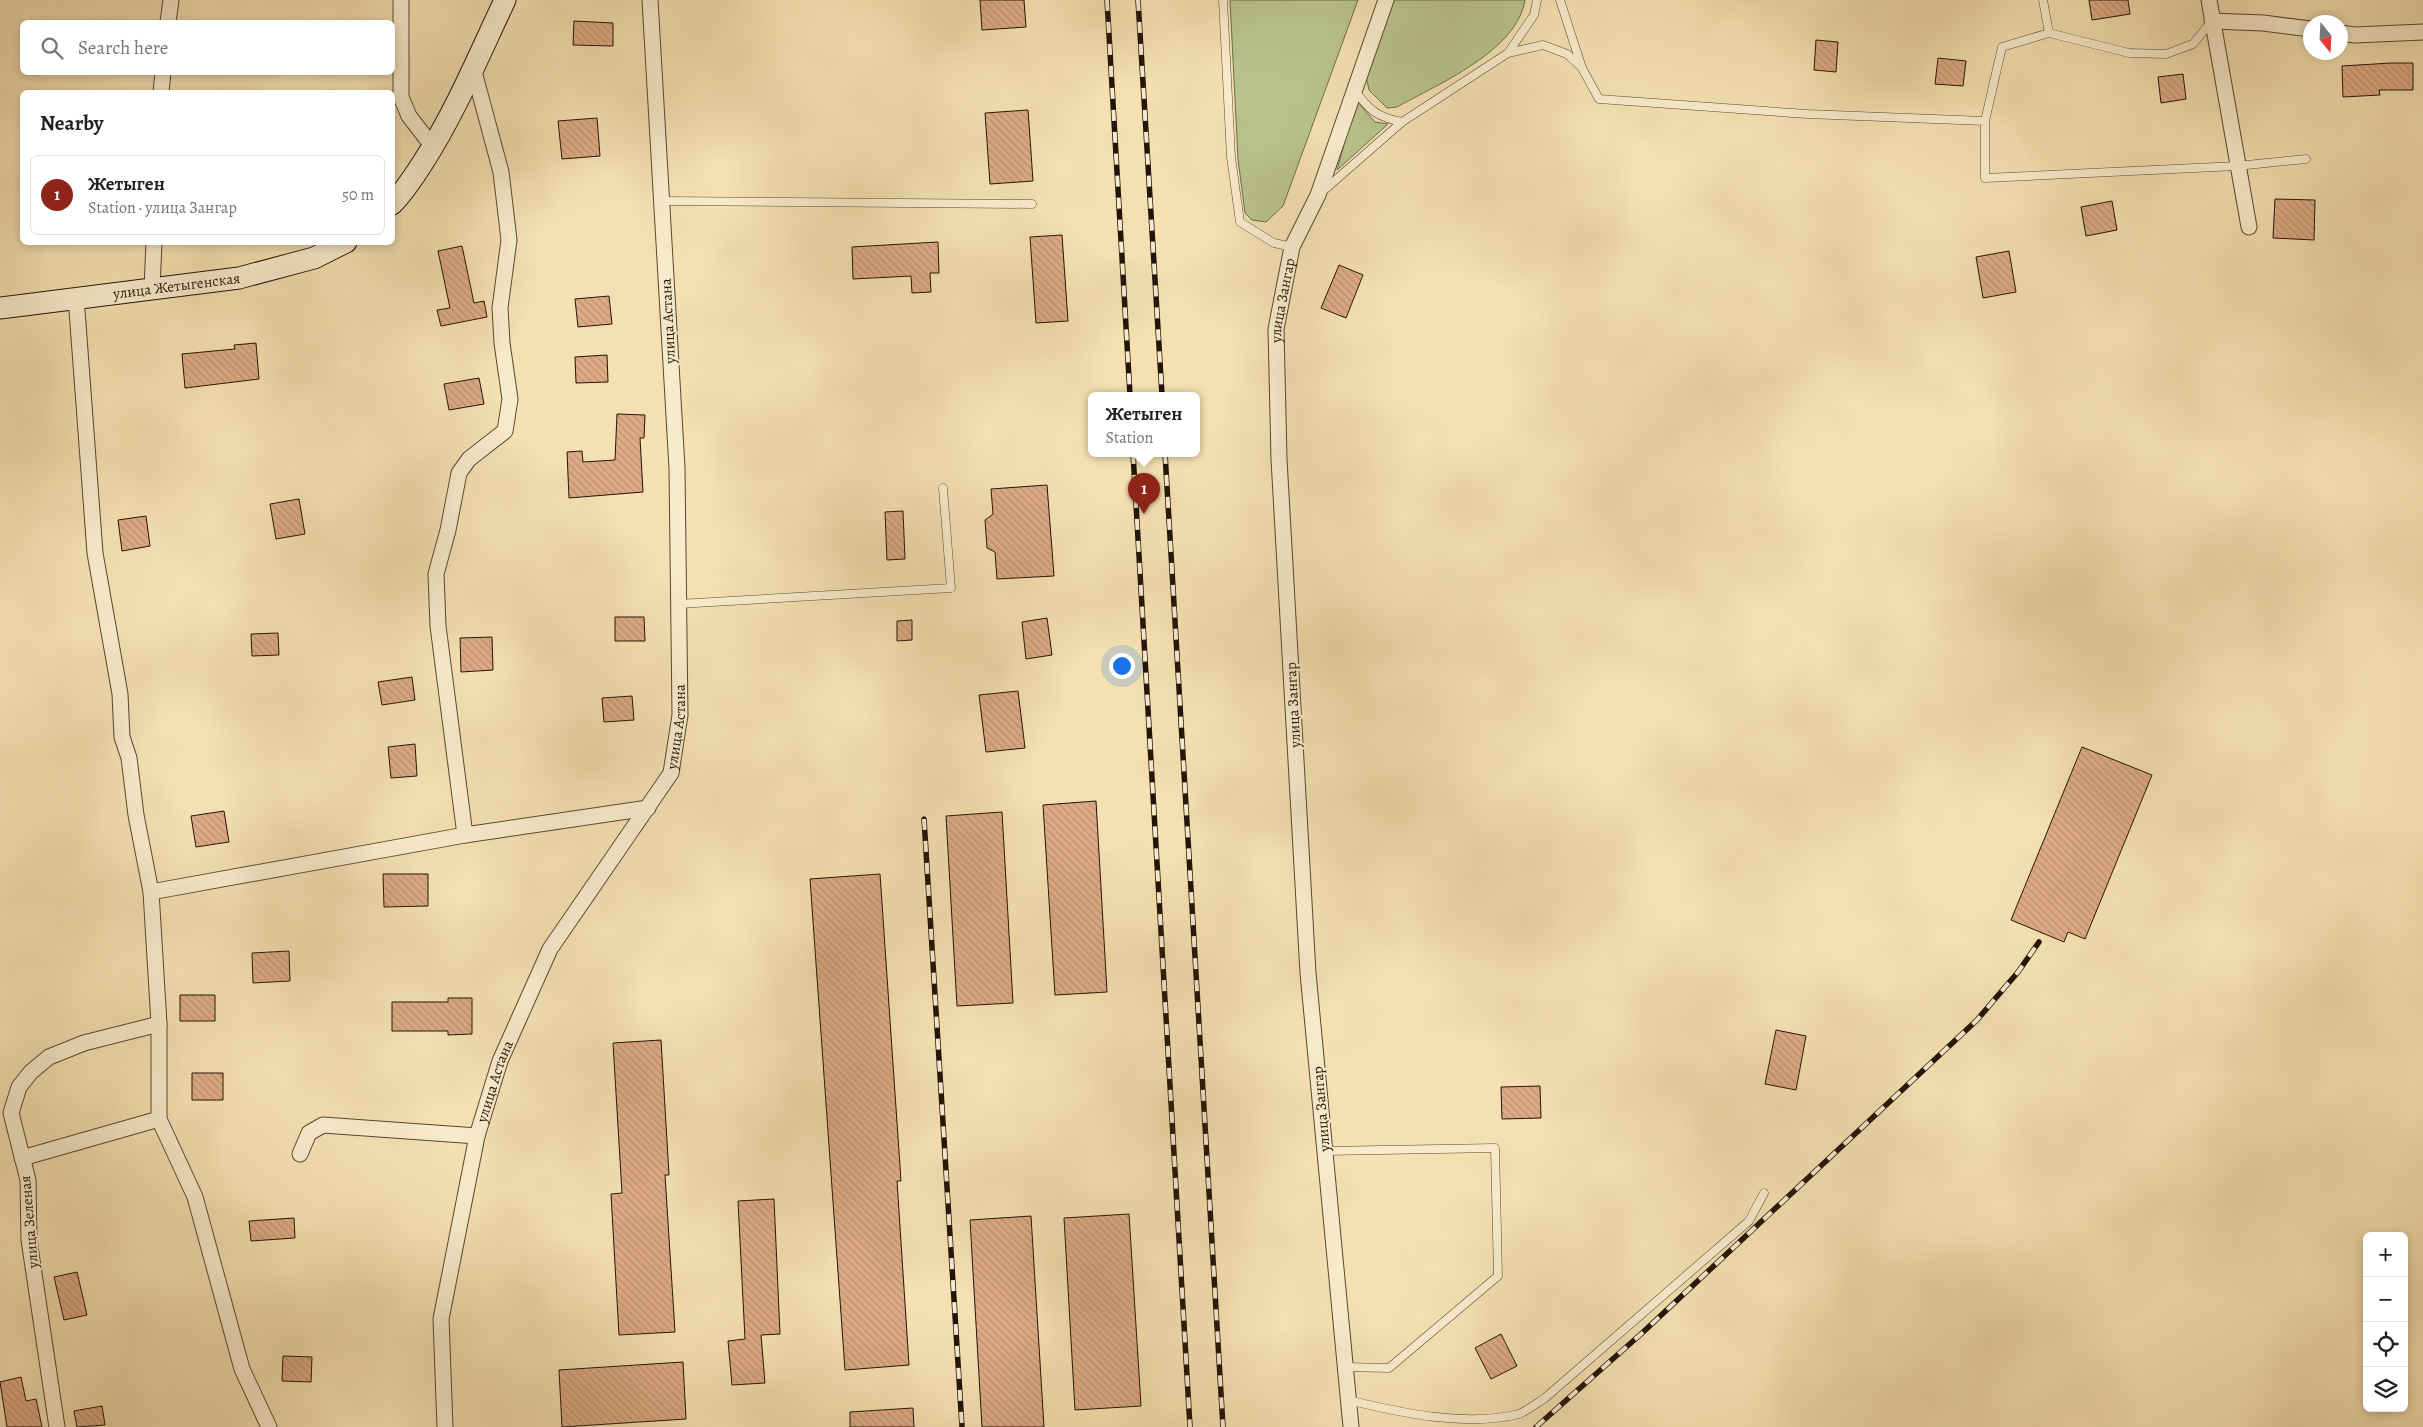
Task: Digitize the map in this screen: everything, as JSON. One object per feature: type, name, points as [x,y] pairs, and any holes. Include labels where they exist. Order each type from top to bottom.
[{"type":"main road","points":[[395,201],[433,147],[505,0]]},
{"type":"main road","name":"улица Жетыгенская","points":[[0,308],[239,278],[314,258],[340,245]]},
{"type":"street","points":[[168,20],[171,0]]},
{"type":"street","points":[[401,0],[401,97],[410,116],[433,147]]},
{"type":"street","name":"улица Астана","points":[[445,1427],[441,1319],[477,1136],[500,1061],[550,949],[671,773],[679,725],[677,468],[650,0]]},
{"type":"street","name":"улица Зангар","points":[[1351,1427],[1308,973],[1279,459],[1276,329],[1292,246],[1318,195],[1386,0]]},
{"type":"street","points":[[2209,0],[2249,227]]},
{"type":"street","points":[[2212,21],[2263,22],[2303,28]]},
{"type":"street","points":[[2348,34],[2423,32]]},
{"type":"street","points":[[465,835],[438,626],[436,574],[460,474],[469,458],[506,431],[510,399],[502,343],[500,308],[509,240],[506,207],[502,172],[473,68]]},
{"type":"street","points":[[161,90],[163,75]]},
{"type":"street","points":[[152,288],[154,245]]},
{"type":"street","points":[[76,297],[95,553],[120,694],[122,736],[129,758],[136,816],[151,892],[159,1024],[160,1119],[195,1197],[242,1369],[269,1427]]},
{"type":"street","points":[[151,892],[465,835],[648,808]]},
{"type":"street","points":[[22,1158],[11,1113],[19,1088],[31,1072],[48,1056],[84,1043],[159,1024]]},
{"type":"street","name":"улица Зеленая","points":[[57,1427],[29,1240],[28,1180],[22,1158],[160,1119]]},
{"type":"street","points":[[300,1154],[309,1133],[323,1125],[477,1136]]},
{"type":"lane","points":[[1223,0],[1231,156],[1240,222],[1274,242],[1292,246]]},
{"type":"lane","points":[[1508,53],[1534,15],[1537,0]]},
{"type":"lane","points":[[1560,0],[1582,68],[1599,99],[1807,114],[1985,121]]},
{"type":"lane","points":[[2043,0],[2049,33]]},
{"type":"lane","points":[[2212,21],[2193,44],[2166,54],[2129,53],[2049,33],[2002,47],[1985,121],[1985,178],[2237,166],[2306,159]]},
{"type":"lane","points":[[1318,195],[1402,122],[1508,53],[1543,45],[1567,54],[1582,68]]},
{"type":"lane","points":[[1354,90],[1371,111],[1384,118],[1402,122]]},
{"type":"lane","points":[[661,201],[1032,204]]},
{"type":"lane","points":[[678,604],[951,588],[943,488]]},
{"type":"lane","points":[[1324,1151],[1496,1148],[1498,1276],[1389,1368],[1345,1367]]},
{"type":"lane","points":[[1348,1400],[1415,1416],[1468,1425],[1492,1422],[1518,1414],[1545,1398],[1749,1221],[1764,1193]]},
{"type":"green space","points":[[1230,0],[1358,0],[1283,206],[1266,222],[1252,220],[1245,213],[1238,159]]},
{"type":"green space","points":[[1394,0],[1525,0],[1519,18],[1507,35],[1492,50],[1433,88],[1397,107],[1387,108],[1369,90],[1366,76]]},
{"type":"green space","points":[[1356,100],[1375,122],[1388,124],[1337,170]]},
{"type":"building","points":[[980,0],[1024,0],[1026,27],[982,30]]},
{"type":"building","points":[[2089,0],[2128,0],[2130,14],[2092,20]]},
{"type":"building","points":[[574,21],[613,23],[613,46],[573,45]]},
{"type":"building","points":[[1816,40],[1838,42],[1836,72],[1814,70]]},
{"type":"building","points":[[1938,58],[1966,61],[1963,86],[1935,84]]},
{"type":"building","points":[[2413,63],[2413,90],[2379,90],[2380,95],[2343,97],[2342,66]]},
{"type":"building","points":[[2183,74],[2186,99],[2161,103],[2158,77]]},
{"type":"building","points":[[1028,110],[1033,181],[990,184],[985,113]]},
{"type":"building","points":[[597,118],[600,156],[562,159],[558,121]]},
{"type":"building","points":[[2275,199],[2315,200],[2314,240],[2273,238]]},
{"type":"building","points":[[2112,201],[2117,230],[2086,236],[2081,207]]},
{"type":"building","points":[[1062,235],[1068,321],[1036,323],[1030,237]]},
{"type":"building","points":[[938,242],[939,273],[930,273],[931,292],[912,293],[911,276],[853,279],[852,247]]},
{"type":"building","points":[[462,246],[474,303],[484,301],[487,317],[441,326],[437,310],[450,308],[438,251]]},
{"type":"building","points":[[2009,251],[2016,292],[1983,298],[1976,257]]},
{"type":"building","points":[[1339,265],[1363,275],[1346,318],[1321,308]]},
{"type":"building","points":[[609,296],[612,324],[578,327],[575,299]]},
{"type":"building","points":[[256,343],[259,379],[185,388],[182,354],[235,349],[234,345]]},
{"type":"building","points":[[607,355],[608,382],[576,383],[575,357]]},
{"type":"building","points":[[479,378],[484,404],[449,410],[444,384]]},
{"type":"building","points":[[617,414],[645,415],[644,438],[640,438],[643,492],[569,498],[567,452],[582,451],[583,462],[615,460]]},
{"type":"building","points":[[1047,485],[1054,576],[997,579],[995,552],[987,548],[985,520],[993,514],[991,489]]},
{"type":"building","points":[[299,499],[305,534],[276,539],[270,504]]},
{"type":"building","points":[[903,511],[905,559],[887,560],[885,512]]},
{"type":"building","points":[[146,516],[150,546],[122,551],[118,520]]},
{"type":"building","points":[[615,617],[644,617],[645,641],[615,641]]},
{"type":"building","points":[[1047,618],[1052,655],[1026,659],[1022,622]]},
{"type":"building","points":[[912,620],[912,640],[897,641],[897,621]]},
{"type":"building","points":[[278,633],[279,655],[252,656],[251,634]]},
{"type":"building","points":[[492,637],[493,670],[461,672],[460,638]]},
{"type":"building","points":[[412,677],[415,700],[382,705],[378,682]]},
{"type":"building","points":[[1018,691],[1025,748],[986,752],[979,695]]},
{"type":"building","points":[[632,696],[634,720],[604,722],[602,698]]},
{"type":"building","points":[[415,744],[417,776],[391,778],[388,747]]},
{"type":"building","points":[[2082,747],[2152,775],[2085,939],[2068,932],[2064,942],[2011,920]]},
{"type":"building","points":[[1096,801],[1107,992],[1055,995],[1043,805]]},
{"type":"building","points":[[224,811],[229,842],[196,847],[191,816]]},
{"type":"building","points":[[1002,812],[1013,1003],[957,1006],[946,816]]},
{"type":"building","points":[[383,874],[428,874],[428,906],[384,907]]},
{"type":"building","points":[[880,874],[901,1181],[897,1181],[909,1365],[845,1370],[810,879]]},
{"type":"building","points":[[289,951],[290,981],[253,983],[252,953]]},
{"type":"building","points":[[180,995],[215,995],[215,1021],[180,1021]]},
{"type":"building","points":[[448,998],[472,998],[472,1034],[448,1035],[448,1031],[392,1031],[392,1002],[448,1002]]},
{"type":"building","points":[[1776,1030],[1806,1036],[1796,1090],[1765,1084]]},
{"type":"building","points":[[661,1040],[669,1175],[665,1175],[675,1332],[619,1335],[611,1194],[622,1193],[613,1043]]},
{"type":"building","points":[[192,1073],[223,1073],[223,1100],[192,1100]]},
{"type":"building","points":[[1540,1086],[1541,1118],[1502,1119],[1501,1087]]},
{"type":"building","points":[[774,1199],[780,1334],[761,1335],[765,1383],[732,1385],[728,1341],[745,1339],[738,1201]]},
{"type":"building","points":[[1129,1214],[1141,1406],[1075,1410],[1064,1218]]},
{"type":"building","points":[[1031,1216],[1044,1427],[982,1427],[970,1220]]},
{"type":"building","points":[[294,1218],[295,1238],[251,1241],[249,1221]]},
{"type":"building","points":[[77,1272],[87,1315],[64,1320],[54,1277]]},
{"type":"building","points":[[1501,1334],[1517,1366],[1491,1379],[1475,1348]]},
{"type":"building","points":[[283,1356],[312,1357],[311,1382],[282,1381]]},
{"type":"building","points":[[683,1362],[686,1419],[562,1427],[559,1370]]},
{"type":"building","points":[[21,1377],[26,1401],[36,1399],[42,1427],[7,1427],[0,1382]]},
{"type":"building","points":[[102,1406],[105,1425],[77,1427],[74,1411]]},
{"type":"building","points":[[913,1408],[914,1427],[850,1427],[850,1412]]},
{"type":"railway","points":[[1107,0],[1130,392]]},
{"type":"railway","points":[[1138,0],[1162,392]]},
{"type":"railway","points":[[1133,457],[1190,1427]]},
{"type":"railway","points":[[1165,457],[1223,1427]]},
{"type":"railway","points":[[924,819],[962,1427]]},
{"type":"railway","points":[[1536,1427],[1641,1334],[1977,1020],[2018,972],[2039,942]]},
{"type":"place","name":"Жетыген","points":[[1144,514]]}]
